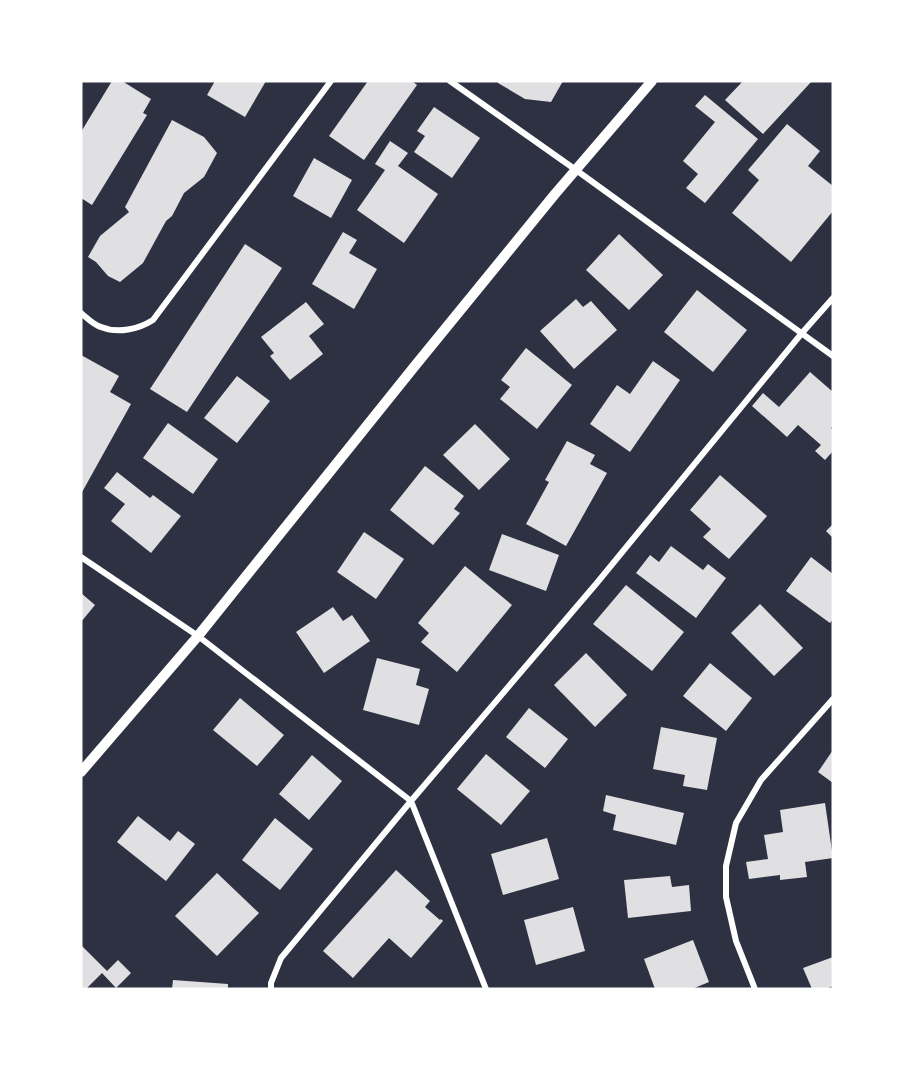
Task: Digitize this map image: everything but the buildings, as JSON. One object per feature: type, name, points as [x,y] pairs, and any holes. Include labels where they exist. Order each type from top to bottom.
[{"type":"street","points":[[81,313],[101,327],[121,330],[144,326],[153,320],[331,81]]},
{"type":"street","points":[[450,81],[833,356]]},
{"type":"street","points":[[81,772],[198,636],[414,367],[651,81]]},
{"type":"street","points":[[271,989],[271,983],[281,958],[833,298]]},
{"type":"street","points":[[81,556],[198,636],[411,801],[486,989]]},
{"type":"street","points":[[756,989],[736,941],[726,897],[726,866],[736,823],[761,780],[833,699]]}]
